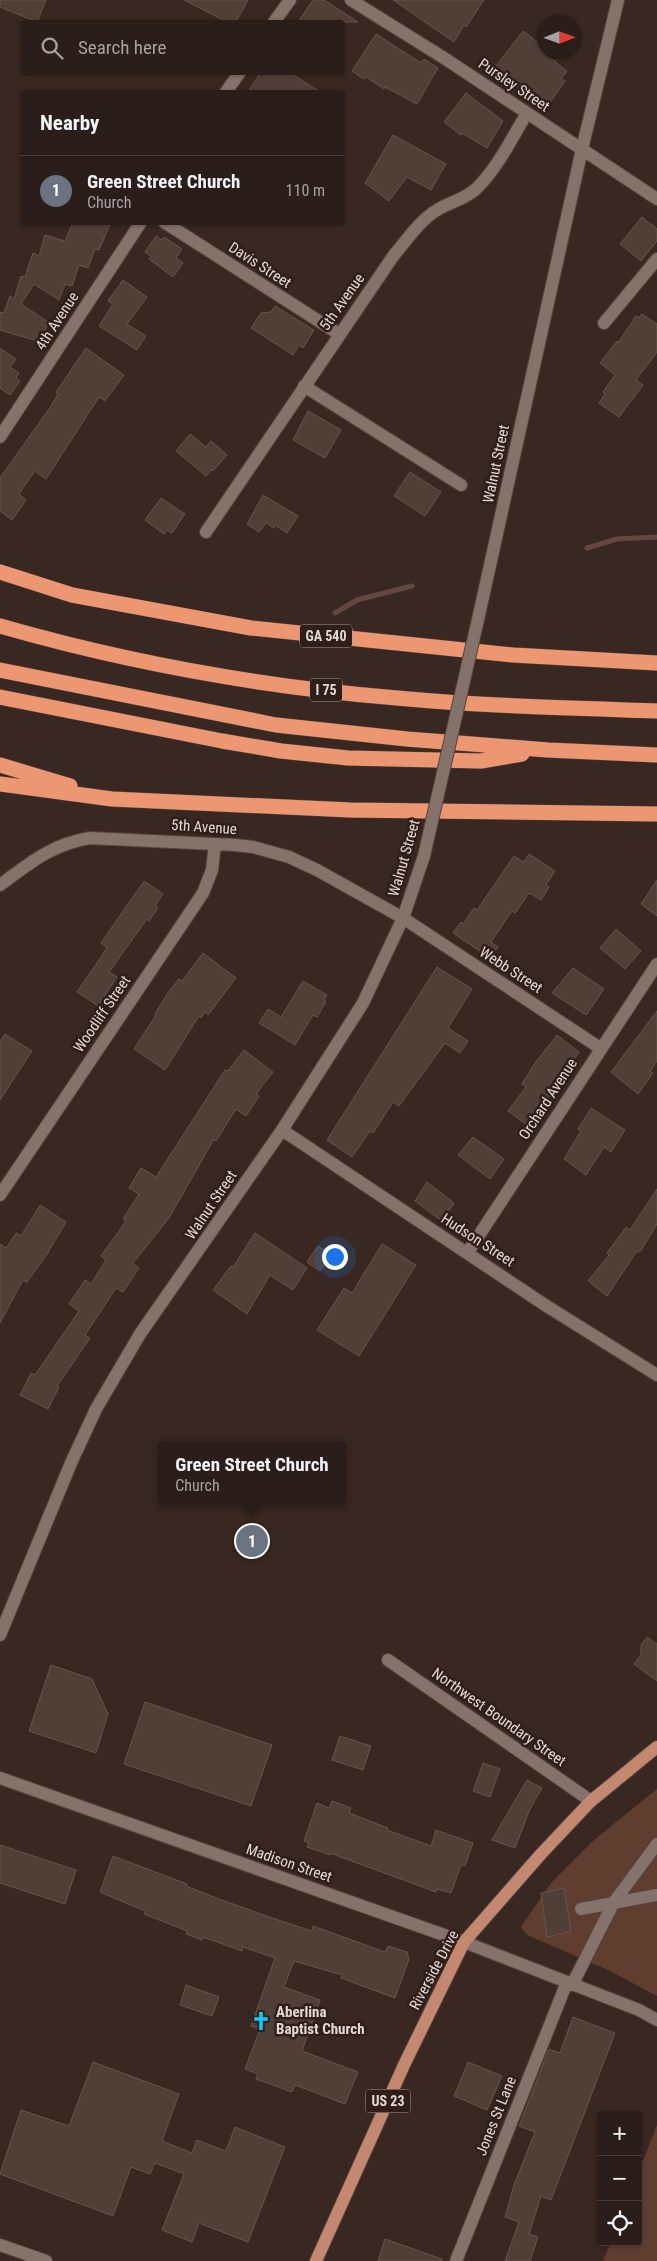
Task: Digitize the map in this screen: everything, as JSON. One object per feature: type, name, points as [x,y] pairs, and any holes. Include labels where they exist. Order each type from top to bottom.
[{"type":"highway","name":"GA 540","points":[[0,572],[72,595],[251,628],[513,655],[657,663]]},
{"type":"highway","name":"I 75","points":[[0,626],[178,667],[272,684],[396,698],[515,707],[657,711]]},
{"type":"highway","points":[[0,670],[276,725],[407,739],[548,750],[657,755]]},
{"type":"highway","points":[[0,697],[222,741],[281,751],[348,758],[481,760],[548,750]]},
{"type":"highway","points":[[0,765],[112,799]]},
{"type":"highway","points":[[0,784],[112,799],[350,810],[657,814]]},
{"type":"main road","name":"Riverside Drive","points":[[316,2261],[404,2065],[464,1942],[541,1854],[591,1801],[657,1747]]},
{"type":"street","points":[[275,20],[290,0]]},
{"type":"street","name":"Pursley Street","points":[[351,0],[444,58],[657,199]]},
{"type":"street","name":"Walnut Street","points":[[0,1635],[71,1463],[96,1410],[140,1334],[282,1130],[363,1003],[403,918],[424,856],[582,150],[618,0]]},
{"type":"street","points":[[227,90],[238,75]]},
{"type":"street","name":"5th Avenue","points":[[206,532],[394,255],[416,228],[436,211],[461,199],[476,189],[490,173],[527,113]]},
{"type":"street","name":"4th Avenue","points":[[0,437],[139,225]]},
{"type":"street","name":"Davis Street","points":[[169,225],[339,334]]},
{"type":"street","points":[[604,322],[657,259]]},
{"type":"street","points":[[304,386],[461,485]]},
{"type":"street","name":"5th Avenue","points":[[0,885],[46,852],[74,841],[106,838],[215,844],[253,848],[289,857],[317,870],[403,918]]},
{"type":"street","name":"Woodliff Street","points":[[0,1195],[202,893],[212,870],[215,844]]},
{"type":"street","name":"Webb Street","points":[[403,918],[600,1048]]},
{"type":"street","name":"Orchard Avenue","points":[[468,1252],[600,1048],[657,964]]},
{"type":"street","name":"Hudson Street","points":[[282,1130],[545,1305],[657,1375]]},
{"type":"street","name":"Northwest Boundary Street","points":[[388,1660],[591,1801]]},
{"type":"street","name":"Madison Street","points":[[0,1778],[464,1942],[639,2010],[657,2020]]},
{"type":"street","name":"Jones St Lane","points":[[456,2261],[569,1983],[614,1902],[657,1844]]},
{"type":"street","points":[[581,1909],[657,1895]]},
{"type":"street","points":[[0,2245],[46,2261]]},
{"type":"shaded area","points":[[657,1789],[657,1996],[608,1970],[527,1935],[521,1927],[551,1883],[593,1841]]},
{"type":"shaded area","points":[[657,2125],[657,2261],[603,2261],[609,2246],[642,2246],[642,2163]]},
{"type":"building","points":[[0,0],[46,0],[38,20],[32,20],[0,7]]},
{"type":"building","points":[[184,0],[248,0],[237,20],[223,20]]},
{"type":"building","points":[[313,0],[324,0],[358,22],[345,22],[345,20],[299,20]]},
{"type":"building","points":[[393,0],[484,0],[466,27],[464,25],[454,42]]},
{"type":"building","points":[[523,31],[537,42],[537,60],[556,60],[555,62],[567,71],[561,79],[565,81],[549,104],[534,93],[532,97],[493,70]]},
{"type":"building","points":[[376,34],[421,63],[424,59],[438,68],[417,104],[385,87],[384,89],[366,77],[364,79],[352,71]]},
{"type":"building","points":[[259,75],[294,75],[317,90],[249,90]]},
{"type":"building","points":[[466,93],[503,121],[487,148],[462,133],[461,135],[444,122]]},
{"type":"building","points":[[393,135],[446,164],[431,190],[407,177],[389,201],[365,183]]},
{"type":"building","points":[[642,217],[657,229],[657,241],[641,261],[620,244]]},
{"type":"building","points":[[72,225],[110,225],[99,250],[95,249],[88,268],[79,265],[72,286],[65,284],[59,300],[34,284],[21,304],[48,322],[41,342],[0,330],[0,312],[4,313],[10,296],[14,299],[21,276],[25,277],[33,253],[39,256],[45,235],[65,241]]},
{"type":"building","points":[[156,236],[162,240],[164,237],[182,249],[176,258],[183,263],[173,277],[149,259],[151,256],[145,252]]},
{"type":"building","points":[[123,280],[147,297],[127,324],[146,336],[137,350],[99,326],[113,304],[108,301]]},
{"type":"building","points":[[275,306],[314,330],[303,348],[299,345],[293,355],[251,328],[261,313],[271,312]]},
{"type":"building","points":[[642,314],[657,324],[657,352],[636,380],[643,385],[619,417],[599,403],[605,394],[603,392],[615,375],[600,363],[617,341],[618,343],[636,316],[639,318]]},
{"type":"building","points":[[0,348],[16,359],[10,367],[19,373],[16,378],[20,381],[10,395],[0,388]]},
{"type":"building","points":[[86,348],[124,375],[105,401],[99,397],[46,479],[35,471],[19,494],[26,500],[12,520],[0,511],[0,478],[51,406],[58,394],[56,392]]},
{"type":"building","points":[[308,411],[341,430],[325,458],[293,440]]},
{"type":"building","points":[[190,434],[206,447],[211,441],[227,455],[206,476],[176,451]]},
{"type":"building","points":[[410,472],[441,492],[425,516],[394,496]]},
{"type":"building","points":[[263,495],[298,516],[287,533],[275,525],[274,528],[266,523],[259,532],[247,524]]},
{"type":"building","points":[[161,498],[185,514],[172,533],[167,530],[164,534],[145,520]]},
{"type":"building","points":[[529,854],[555,871],[546,885],[549,887],[541,900],[529,893],[515,913],[512,911],[491,942],[498,947],[490,958],[453,933],[461,922],[463,924],[474,908],[477,910],[514,856],[524,862]]},
{"type":"building","points":[[657,880],[657,916],[641,904]]},
{"type":"building","points":[[144,881],[163,894],[155,906],[158,908],[149,921],[147,919],[109,972],[117,977],[98,1006],[77,992],[107,948],[101,943]]},
{"type":"building","points":[[616,929],[641,951],[625,969],[600,948]]},
{"type":"building","points":[[203,953],[236,978],[208,1015],[205,1012],[201,1018],[199,1016],[165,1070],[134,1049],[167,994],[179,979],[182,981]]},
{"type":"building","points":[[437,967],[472,989],[448,1028],[468,1041],[460,1053],[445,1043],[399,1106],[393,1102],[373,1133],[370,1131],[352,1157],[327,1140]]},
{"type":"building","points":[[573,968],[604,989],[586,1015],[552,993]]},
{"type":"building","points":[[303,981],[327,995],[324,1000],[326,1002],[317,1017],[313,1015],[295,1045],[259,1023],[268,1009],[281,1017]]},
{"type":"building","points":[[657,1011],[657,1061],[650,1071],[653,1073],[638,1094],[611,1072]]},
{"type":"building","points":[[5,1034],[32,1051],[0,1100],[0,1042]]},
{"type":"building","points":[[557,1035],[579,1052],[548,1099],[546,1098],[527,1125],[508,1111],[526,1087],[522,1084],[535,1063]]},
{"type":"building","points":[[244,1050],[273,1072],[256,1094],[259,1096],[246,1116],[236,1109],[216,1141],[214,1139],[169,1218],[133,1263],[139,1268],[123,1292],[116,1288],[85,1335],[90,1338],[57,1386],[59,1387],[48,1409],[20,1395],[31,1373],[35,1375],[79,1311],[69,1304],[85,1280],[91,1284],[106,1260],[101,1256],[126,1221],[123,1219],[139,1194],[129,1188],[141,1168],[156,1177],[225,1070],[228,1071]]},
{"type":"building","points":[[591,1108],[625,1130],[611,1152],[604,1147],[586,1175],[564,1159],[581,1131],[578,1129]]},
{"type":"building","points":[[473,1137],[504,1159],[490,1179],[458,1155]]},
{"type":"building","points":[[427,1182],[454,1203],[442,1221],[415,1201]]},
{"type":"building","points":[[657,1189],[657,1224],[640,1252],[637,1251],[607,1296],[588,1281],[609,1255],[607,1253],[626,1227],[630,1230]]},
{"type":"building","points":[[40,1205],[66,1222],[47,1254],[27,1282],[23,1280],[0,1323],[0,1244],[6,1248],[16,1233],[21,1236]]},
{"type":"building","points":[[255,1233],[307,1268],[293,1290],[270,1275],[247,1314],[213,1290],[231,1266],[233,1267]]},
{"type":"building","points":[[382,1244],[416,1265],[359,1356],[317,1330],[344,1288],[352,1293]]},
{"type":"building","points":[[318,1246],[331,1255],[320,1271],[307,1262]]},
{"type":"building","points":[[647,1637],[657,1644],[657,1681],[634,1664],[641,1655],[641,1645]]},
{"type":"building","points":[[51,1665],[92,1679],[108,1714],[96,1753],[29,1731]]},
{"type":"building","points":[[145,1702],[272,1745],[251,1806],[124,1764]]},
{"type":"building","points":[[340,1736],[371,1746],[363,1770],[332,1760]]},
{"type":"building","points":[[483,1763],[500,1769],[490,1797],[473,1791]]},
{"type":"building","points":[[527,1780],[542,1788],[530,1809],[515,1848],[492,1840]]},
{"type":"building","points":[[332,1801],[351,1808],[349,1813],[388,1828],[387,1830],[431,1846],[436,1830],[473,1843],[465,1866],[461,1865],[451,1893],[437,1889],[436,1892],[330,1853],[330,1855],[307,1847],[309,1843],[304,1841],[317,1803],[329,1808]]},
{"type":"building","points":[[0,1845],[76,1870],[65,1904],[0,1883]]},
{"type":"building","points":[[113,1856],[187,1884],[186,1886],[219,1899],[278,1920],[312,1931],[313,1926],[385,1952],[388,1946],[407,1952],[409,1959],[395,1998],[341,1978],[342,1975],[294,1961],[284,1987],[320,2000],[302,2051],[358,2072],[345,2104],[295,2085],[292,2092],[256,2079],[258,2074],[245,2069],[260,2029],[251,2026],[275,1958],[243,1947],[242,1951],[203,1937],[202,1940],[186,1934],[187,1931],[144,1914],[145,1911],[100,1892]]},
{"type":"building","points":[[564,1888],[571,1931],[547,1937],[541,1893]]},
{"type":"building","points":[[186,1985],[219,1997],[212,2016],[180,2005]]},
{"type":"building","points":[[573,2017],[615,2033],[551,2200],[541,2196],[529,2234],[538,2237],[530,2261],[505,2261],[519,2222],[505,2217],[514,2185],[535,2132],[519,2126],[549,2049],[560,2053]]},
{"type":"building","points":[[93,2062],[179,2094],[162,2141],[192,2153],[197,2140],[226,2151],[235,2127],[285,2147],[248,2242],[199,2223],[192,2242],[162,2230],[184,2174],[155,2163],[150,2174],[131,2167],[113,2216],[0,2174],[21,2110],[69,2126]]},
{"type":"building","points":[[468,2062],[502,2076],[487,2110],[454,2096]]},
{"type":"building","points":[[385,2239],[442,2259],[442,2261],[378,2261]]},
{"type":"waterway","points":[[587,548],[617,539],[657,537]]},
{"type":"waterway","points":[[335,613],[357,600],[412,586]]},
{"type":"place","name":"Green Street Church","points":[[252,1541]]},
{"type":"place","name":"Aberlina Baptist Church","points":[[261,2021]]}]
